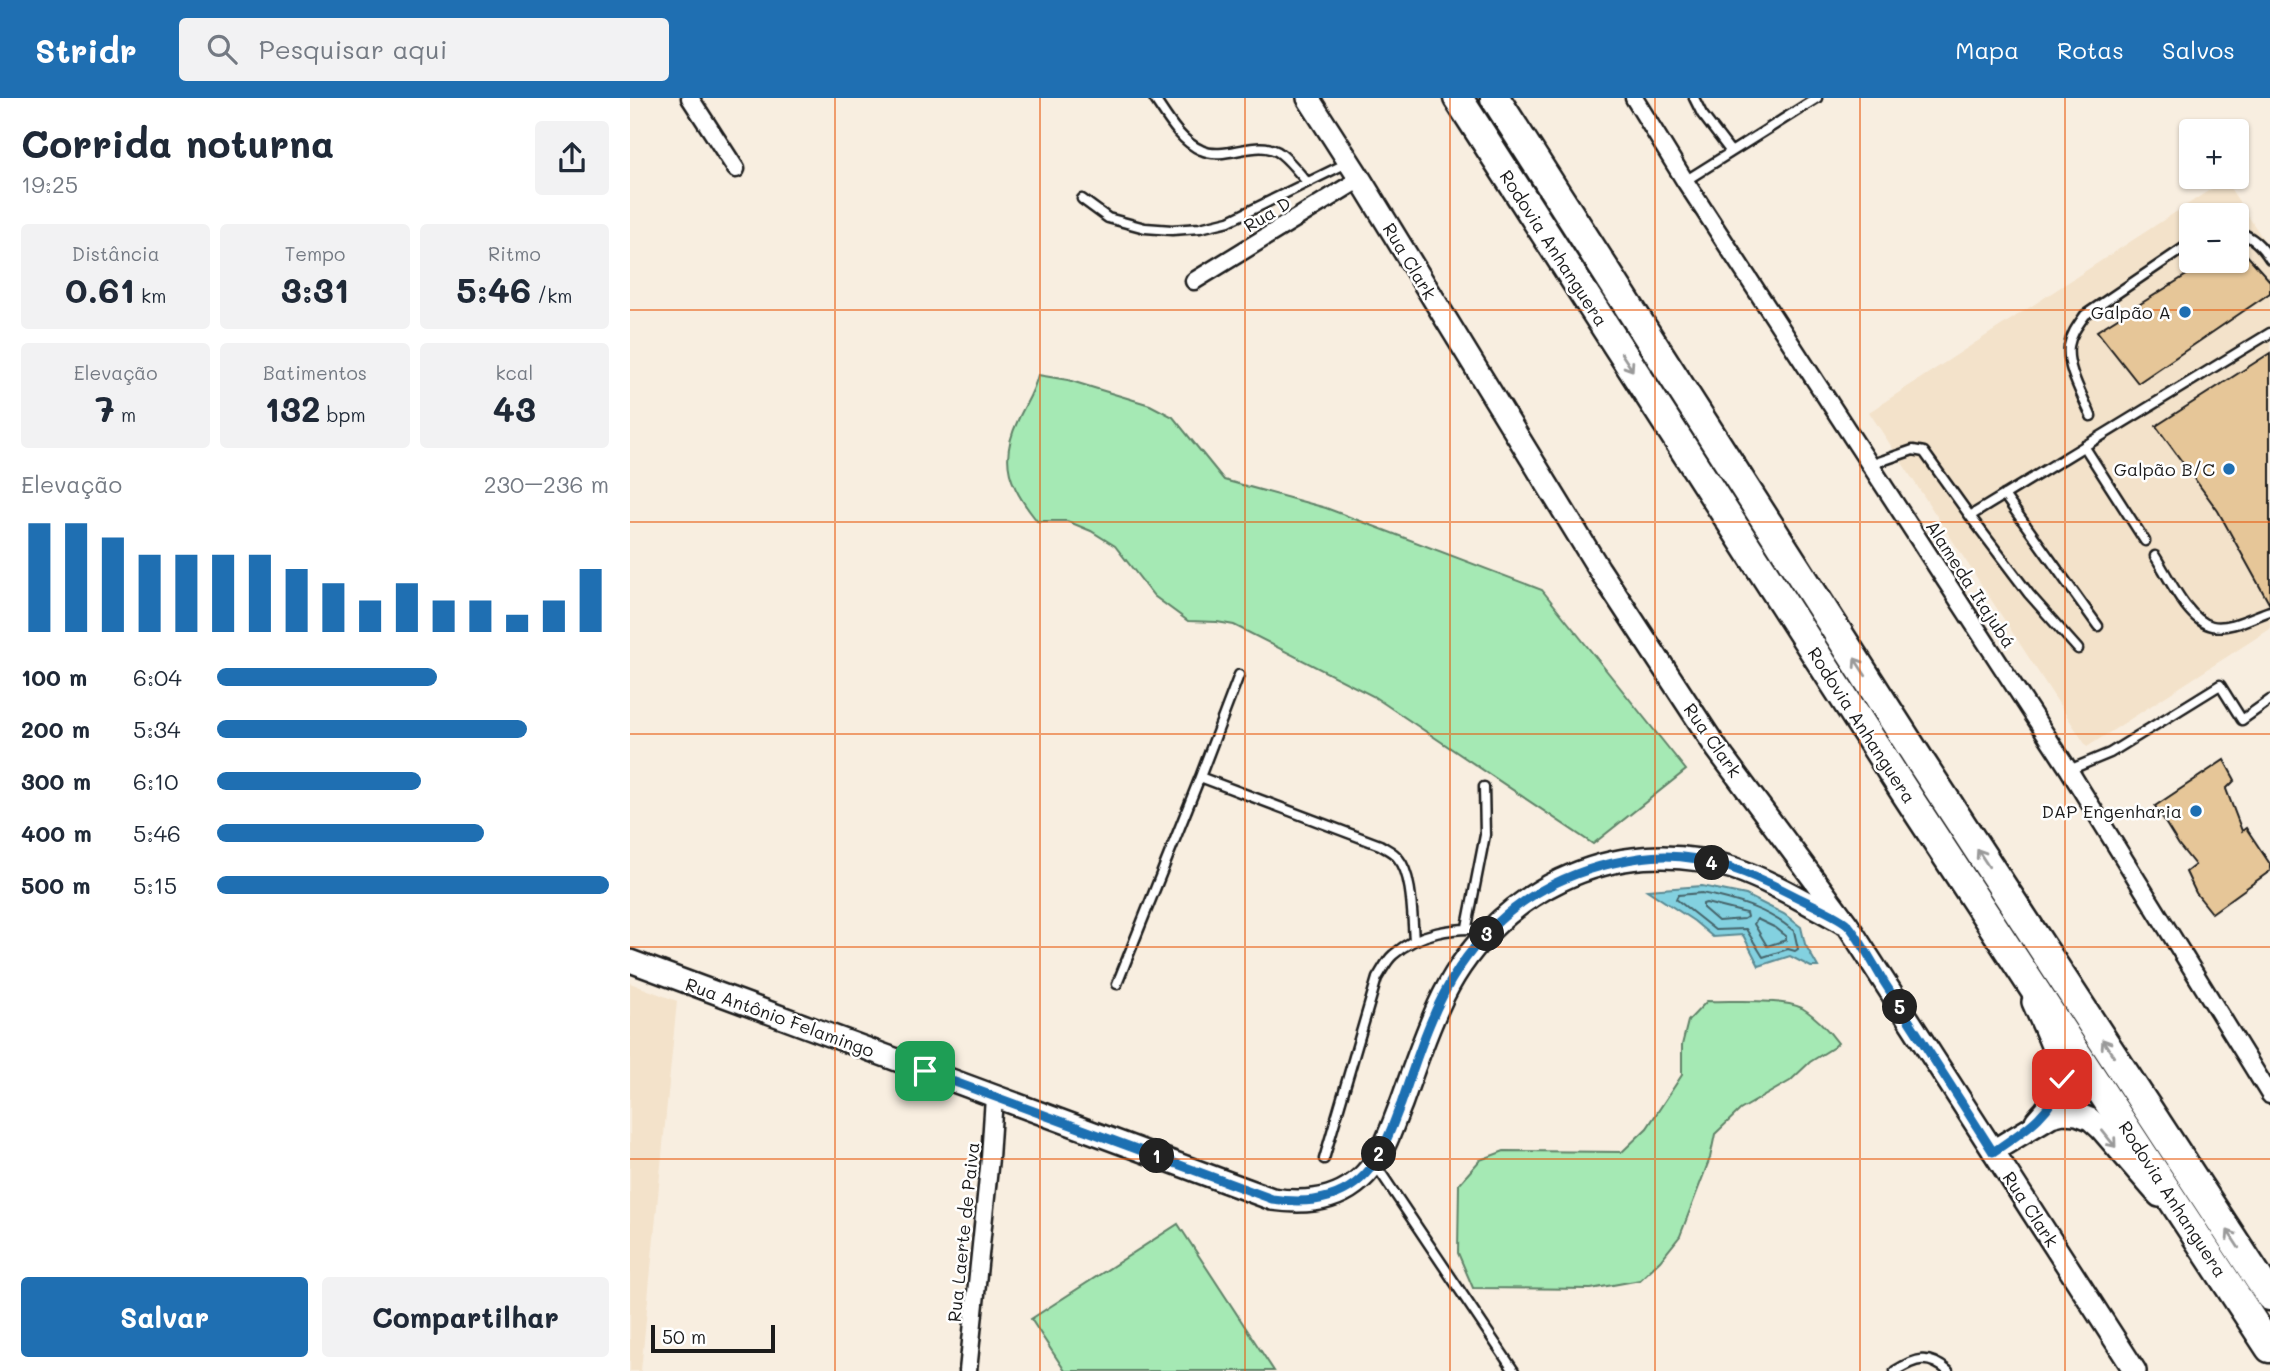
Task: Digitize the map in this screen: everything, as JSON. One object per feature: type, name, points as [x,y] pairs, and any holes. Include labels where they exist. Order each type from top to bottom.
[{"type":"highway","name":"Rodovia Anhanguera","points":[[1458,98],[1897,780],[2270,1348]]},
{"type":"highway","name":"Rodovia Anhanguera","points":[[1495,98],[1920,761],[2270,1296]]},
{"type":"main road","name":"Rua Clark","points":[[1308,98],[1599,569],[1717,749],[1847,924],[2135,1371]]},
{"type":"main road","name":"Rua Antônio Felamingo","points":[[630,961],[1272,1199],[1295,1202],[1316,1201],[1336,1194],[1353,1184],[1374,1163],[1389,1134],[1440,1003],[1460,968],[1490,930],[1519,903],[1556,881],[1601,866],[1644,857],[1667,856],[1731,868],[1765,881],[1847,924]]},
{"type":"main road","points":[[2017,961],[2060,1067],[2062,1079],[2051,1105],[2029,1128]]},
{"type":"main road","points":[[1993,1152],[2050,1116],[2077,1114],[2090,1119],[2203,1245]]},
{"type":"street","points":[[690,98],[736,169]]},
{"type":"street","name":"Alameda Itajubá","points":[[1633,98],[2263,1070],[2270,1095]]},
{"type":"street","name":"Rua D","points":[[1194,281],[1355,171]]},
{"type":"street","name":"Rua Laerte de Paiva","points":[[968,1371],[994,1097]]},
{"type":"lane","points":[[1154,98],[1181,136],[1200,150],[1214,155],[1249,148],[1275,150],[1282,154],[1307,182]]},
{"type":"lane","points":[[1694,98],[1702,114],[1731,152]]},
{"type":"lane","points":[[1685,181],[1802,102],[1817,98]]},
{"type":"lane","points":[[1082,199],[1108,218],[1145,228],[1200,228],[1229,220],[1307,182],[1355,171]]},
{"type":"lane","points":[[2249,235],[2261,245],[2270,260]]},
{"type":"lane","points":[[2091,416],[2071,365],[2069,346],[2075,330],[2084,315],[2179,251]]},
{"type":"lane","points":[[1970,516],[2270,333]]},
{"type":"lane","points":[[2084,446],[2145,541]]},
{"type":"lane","points":[[1870,465],[1913,450],[1924,452],[2029,594],[2078,649]]},
{"type":"lane","points":[[2004,495],[2098,626]]},
{"type":"lane","points":[[2155,556],[2191,614],[2212,626],[2227,626],[2270,611]]},
{"type":"lane","points":[[1117,984],[1239,676]]},
{"type":"lane","points":[[2069,770],[2110,753],[2220,685],[2242,720],[2270,700]]},
{"type":"lane","points":[[1200,777],[1380,845],[1397,856],[1404,866],[1409,884],[1414,940]]},
{"type":"lane","points":[[1467,928],[1485,835],[1484,788]]},
{"type":"lane","points":[[1324,1159],[1377,978],[1392,956],[1414,940],[1467,928],[1490,930]]},
{"type":"lane","points":[[1374,1163],[1514,1371]]},
{"type":"lane","points":[[1895,1371],[1909,1362],[1930,1359],[1948,1371]]},
{"type":"shaded area","points":[[2211,189],[2231,189],[2240,203],[2190,203]]},
{"type":"shaded area","points":[[2179,210],[2179,273],[2249,273],[2249,217],[2270,250],[2270,629],[2087,747],[1869,412]]},
{"type":"shaded area","points":[[630,983],[677,1001],[641,1371],[630,1371]]},
{"type":"green space","points":[[1038,375],[1068,380],[1150,405],[1173,417],[1224,480],[1326,508],[1542,590],[1686,770],[1593,844],[1373,696],[1234,625],[1188,621],[1154,596],[1115,546],[1091,531],[1067,521],[1037,521],[1020,497],[1010,474],[1009,449],[1012,435]]},
{"type":"green space","points":[[1707,1001],[1793,1005],[1812,1015],[1838,1043],[1810,1062],[1790,1081],[1740,1110],[1715,1134],[1710,1158],[1680,1236],[1640,1280],[1591,1289],[1473,1288],[1458,1253],[1459,1184],[1480,1160],[1504,1151],[1622,1152],[1647,1128],[1682,1075],[1682,1045],[1688,1021]]},
{"type":"green space","points":[[1178,1224],[1274,1371],[1065,1371],[1031,1319]]},
{"type":"water","points":[[1702,886],[1746,895],[1784,914],[1801,927],[1805,944],[1818,967],[1811,967],[1790,956],[1759,966],[1743,935],[1713,937],[1647,890]]},
{"type":"building","name":"Galpão A","points":[[2249,258],[2270,281],[2270,293],[2138,383],[2097,331],[2190,273],[2249,273]]},
{"type":"building","name":"Galpão B/C","points":[[2270,353],[2270,605],[2218,511],[2156,426]]},
{"type":"building","points":[[2224,760],[2235,780],[2226,789],[2242,831],[2246,828],[2270,864],[2270,871],[2212,913],[2196,893],[2186,872],[2195,865],[2155,806]]},
{"type":"place","name":"Galpão A","points":[[2185,312]]},
{"type":"place","name":"Galpão B/C","points":[[2229,469]]},
{"type":"place","name":"DAP Engenharia","points":[[2196,811]]},
{"type":"route","points":[[925,1071],[1272,1199],[1316,1201],[1353,1184],[1374,1163],[1389,1134],[1440,1003],[1460,968],[1490,930],[1519,903],[1556,881],[1591,868],[1644,857],[1667,856],[1731,868],[1765,881],[1847,924],[1993,1152],[2029,1128],[2051,1105],[2062,1079]]}]
